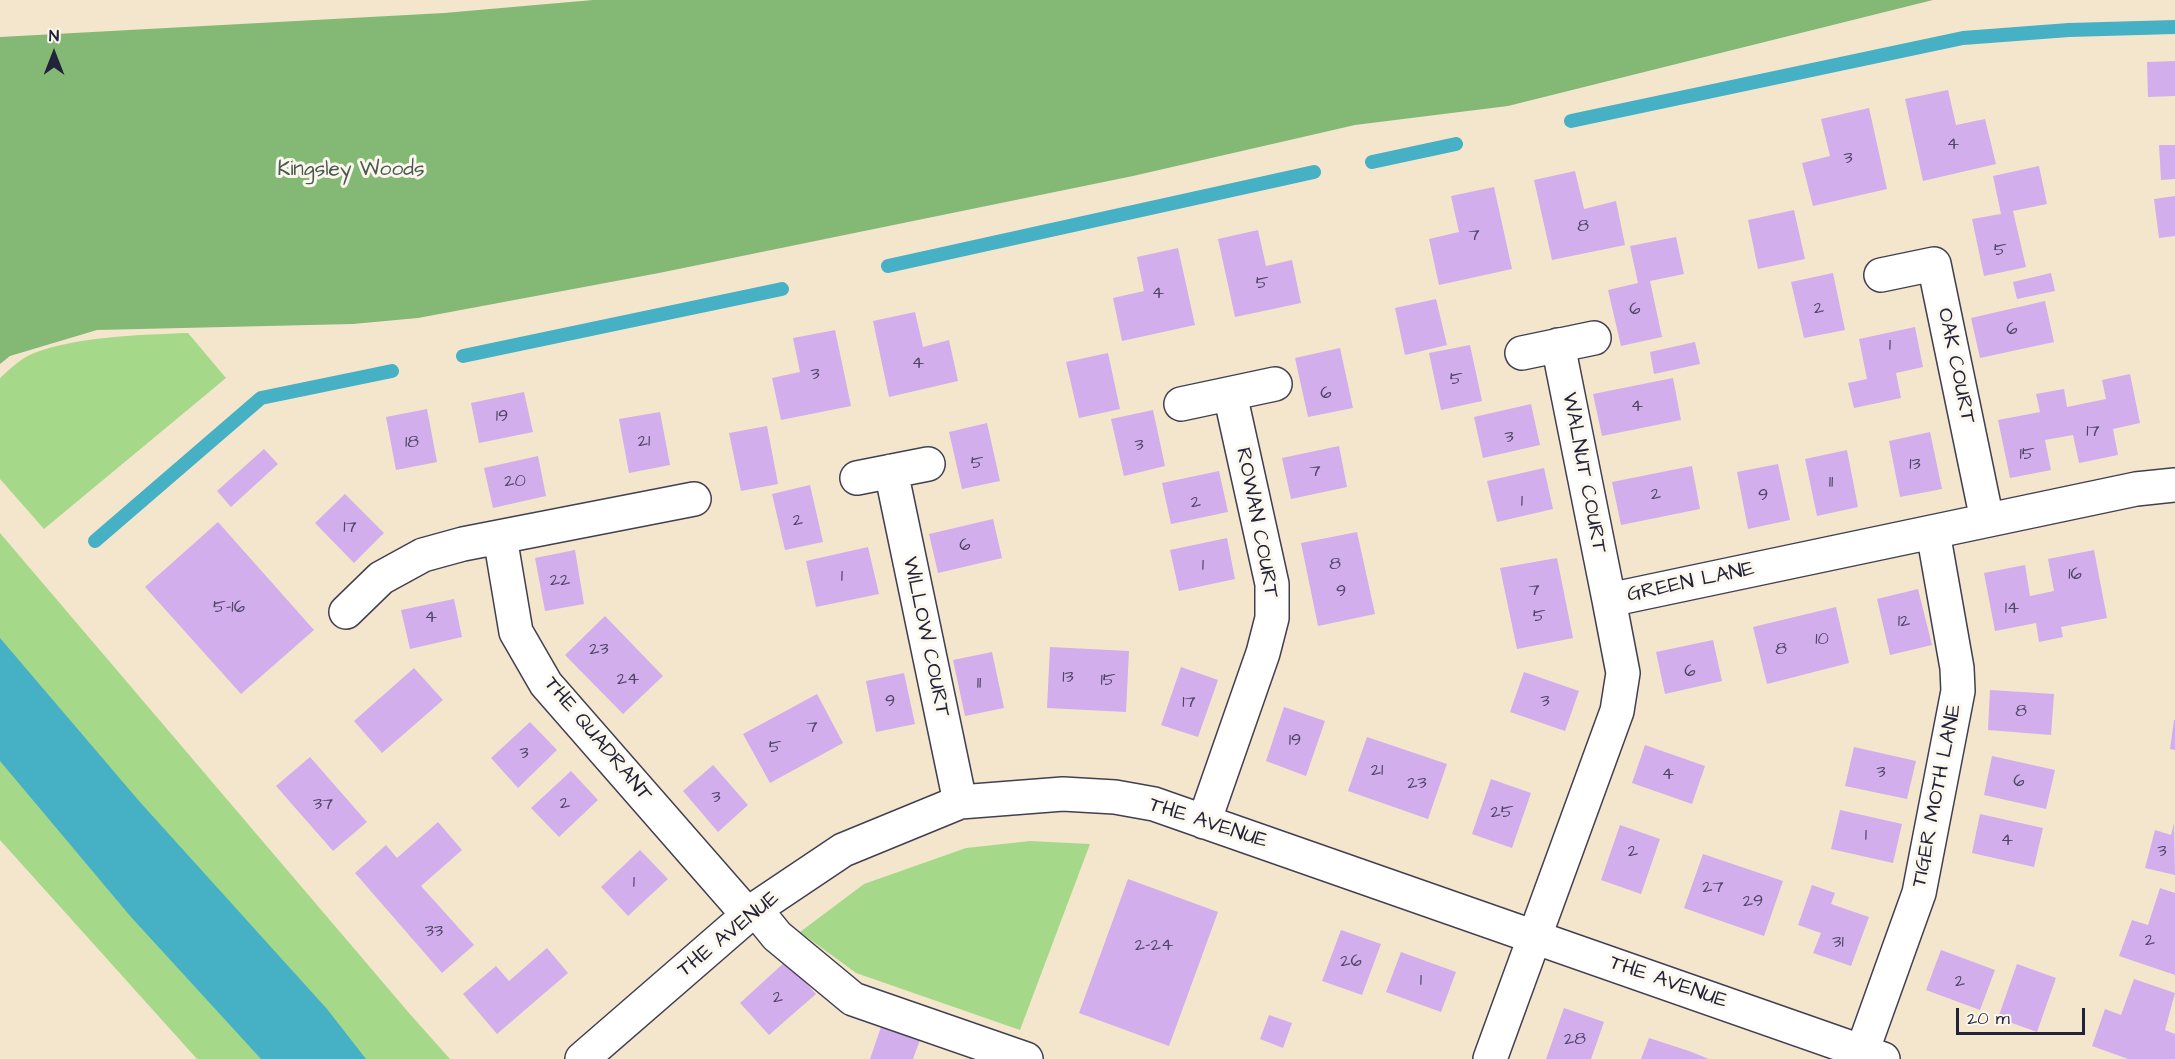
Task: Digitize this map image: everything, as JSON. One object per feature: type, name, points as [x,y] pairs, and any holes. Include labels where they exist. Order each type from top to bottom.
[{"type":"street","name":"OAK COURT","points":[[1881,275],[1934,264],[1987,520]]},
{"type":"street","points":[[1522,352],[1594,338]]},
{"type":"street","name":"WALNUT COURT","points":[[1558,345],[1609,600]]},
{"type":"street","points":[[1181,404],[1275,384]]},
{"type":"street","name":"ROWAN COURT","points":[[1204,822],[1263,653],[1272,618],[1272,584],[1230,394]]},
{"type":"street","points":[[857,478],[928,464]]},
{"type":"street","name":"WILLOW COURT","points":[[891,471],[960,802]]},
{"type":"street","name":"GREEN LANE","points":[[1490,1059],[1617,711],[1623,673],[1609,600],[2136,489],[2175,484]]},
{"type":"street","points":[[346,612],[381,579],[423,555],[500,537],[694,499]]},
{"type":"street","name":"TIGER MOTH LANE","points":[[1873,1055],[1920,893],[1958,691],[1958,668],[1933,532]]},
{"type":"street","name":"THE QUADRANT","points":[[500,537],[516,632],[546,684],[752,912],[777,936],[853,999],[1026,1059]]},
{"type":"street","name":"THE AVENUE","points":[[582,1059],[752,912],[843,850],[960,802],[1064,794],[1115,797],[1154,804],[1873,1055]]},
{"type":"green space","name":"Kingsley Woods","points":[[593,0],[1933,0],[1508,106],[1355,125],[1133,176],[659,273],[418,318],[353,324],[97,330],[10,356],[0,364],[0,37],[444,13]]},
{"type":"green space","points":[[188,333],[226,378],[44,529],[0,479],[0,378],[25,358],[52,347],[110,337]]},
{"type":"green space","points":[[0,533],[450,1059],[197,1059],[0,840]]},
{"type":"green space","points":[[1030,841],[1090,844],[1020,1030],[856,973],[800,932],[864,884],[966,848]]},
{"type":"water","points":[[0,638],[139,801],[327,1009],[366,1059],[261,1059],[131,917],[0,761]]},
{"type":"building","points":[[2175,61],[2175,96],[2148,97],[2147,62]]},
{"type":"building","points":[[1948,90],[1956,125],[1985,119],[1996,164],[1923,181],[1905,99]]},
{"type":"building","points":[[1869,108],[1887,189],[1813,206],[1802,163],[1830,156],[1821,119]]},
{"type":"building","points":[[2159,145],[2175,145],[2175,179],[2161,180]]},
{"type":"building","points":[[2039,166],[2047,204],[2013,211],[2026,267],[1984,276],[1972,219],[2001,214],[1993,176]]},
{"type":"building","points":[[1575,171],[1584,209],[1616,201],[1625,245],[1552,260],[1534,180]]},
{"type":"building","points":[[1494,187],[1512,269],[1439,285],[1429,239],[1459,232],[1451,196]]},
{"type":"building","points":[[2175,196],[2175,236],[2159,238],[2154,199]]},
{"type":"building","points":[[1794,210],[1805,259],[1758,269],[1748,220]]},
{"type":"building","points":[[1258,230],[1266,266],[1292,260],[1301,303],[1235,317],[1218,239]]},
{"type":"building","points":[[1676,237],[1684,274],[1650,281],[1662,337],[1621,346],[1608,290],[1638,283],[1630,246]]},
{"type":"building","points":[[1178,248],[1195,325],[1122,341],[1113,298],[1144,291],[1137,257]]},
{"type":"building","points":[[1833,273],[1845,330],[1804,338],[1791,282]]},
{"type":"building","points":[[2051,273],[2055,291],[2017,299],[2013,282]]},
{"type":"building","points":[[1436,299],[1447,345],[1405,355],[1395,308]]},
{"type":"building","points":[[2045,301],[2054,342],[1980,358],[1971,318]]},
{"type":"building","points":[[915,312],[923,347],[949,340],[958,381],[889,397],[873,321]]},
{"type":"building","points":[[1915,327],[1923,367],[1896,373],[1901,398],[1854,408],[1848,383],[1867,379],[1859,339]]},
{"type":"building","points":[[835,330],[851,406],[781,420],[772,378],[800,372],[793,338]]},
{"type":"building","points":[[1695,342],[1700,364],[1654,374],[1650,352]]},
{"type":"building","points":[[1470,345],[1482,401],[1441,410],[1429,353]]},
{"type":"building","points":[[1340,348],[1353,408],[1308,417],[1295,358]]},
{"type":"building","points":[[1108,353],[1120,409],[1079,418],[1066,362]]},
{"type":"building","points":[[2130,374],[2140,423],[2113,429],[2118,455],[2079,463],[2073,435],[2045,440],[2051,470],[2010,478],[1998,420],[2040,412],[2036,394],[2064,389],[2067,407],[2106,399],[2102,380]]},
{"type":"building","points":[[1673,378],[1681,420],[1602,436],[1593,394]]},
{"type":"building","points":[[524,392],[533,432],[479,443],[471,403]]},
{"type":"building","points":[[1531,404],[1540,445],[1483,458],[1474,417]]},
{"type":"building","points":[[427,409],[437,462],[396,470],[386,417]]},
{"type":"building","points":[[1153,410],[1165,466],[1124,476],[1111,419]]},
{"type":"building","points":[[660,412],[670,465],[629,473],[619,419]]},
{"type":"building","points":[[987,423],[1000,481],[962,489],[949,432]]},
{"type":"building","points":[[767,426],[778,484],[741,491],[729,433]]},
{"type":"building","points":[[1930,432],[1942,489],[1900,497],[1889,441]]},
{"type":"building","points":[[1339,446],[1347,487],[1291,499],[1282,458]]},
{"type":"building","points":[[264,449],[278,464],[231,507],[217,491]]},
{"type":"building","points":[[1847,450],[1858,507],[1817,516],[1805,459]]},
{"type":"building","points":[[538,456],[546,496],[493,508],[484,468]]},
{"type":"building","points":[[1778,464],[1790,520],[1748,529],[1737,472]]},
{"type":"building","points":[[1692,466],[1700,509],[1621,525],[1612,482]]},
{"type":"building","points":[[1544,468],[1553,509],[1497,522],[1487,481]]},
{"type":"building","points":[[1219,471],[1228,512],[1171,524],[1162,483]]},
{"type":"building","points":[[810,485],[823,542],[785,550],[772,494]]},
{"type":"building","points":[[345,494],[384,533],[354,563],[315,523]]},
{"type":"building","points":[[993,519],[1002,558],[938,573],[929,534]]},
{"type":"building","points":[[218,522],[314,630],[241,694],[145,587]]},
{"type":"building","points":[[1357,532],[1375,614],[1318,626],[1301,543]]},
{"type":"building","points":[[1227,538],[1235,579],[1179,591],[1170,550]]},
{"type":"building","points":[[868,547],[879,594],[816,607],[806,561]]},
{"type":"building","points":[[575,550],[584,604],[545,611],[535,558]]},
{"type":"building","points":[[2094,550],[2107,618],[2061,627],[2063,637],[2039,642],[2036,623],[1995,631],[1984,573],[2025,565],[2030,596],[2054,591],[2048,559]]},
{"type":"building","points":[[1557,558],[1573,638],[1517,649],[1500,568]]},
{"type":"building","points":[[1918,589],[1932,645],[1890,655],[1877,599]]},
{"type":"building","points":[[454,599],[462,637],[410,649],[401,610]]},
{"type":"building","points":[[1836,607],[1849,663],[1767,684],[1753,627]]},
{"type":"building","points":[[605,616],[663,676],[623,714],[565,655]]},
{"type":"building","points":[[1713,640],[1722,681],[1665,694],[1656,652]]},
{"type":"building","points":[[1050,647],[1129,651],[1126,712],[1047,708]]},
{"type":"building","points":[[992,652],[1004,708],[965,716],[953,660]]},
{"type":"building","points":[[1181,667],[1218,680],[1198,737],[1161,725]]},
{"type":"building","points":[[414,668],[443,700],[382,753],[354,721]]},
{"type":"building","points":[[1524,672],[1579,691],[1565,731],[1510,712]]},
{"type":"building","points":[[904,673],[915,724],[876,732],[866,681]]},
{"type":"building","points":[[1990,690],[2054,694],[2051,735],[1988,730]]},
{"type":"building","points":[[817,694],[843,743],[770,783],[743,734]]},
{"type":"building","points":[[1284,707],[1325,721],[1306,776],[1266,761]]},
{"type":"building","points":[[2175,720],[2175,750],[2170,749]]},
{"type":"building","points":[[530,722],[557,750],[518,788],[491,758]]},
{"type":"building","points":[[1367,737],[1447,764],[1428,819],[1348,791]]},
{"type":"building","points":[[1645,745],[1705,766],[1692,804],[1632,783]]},
{"type":"building","points":[[1854,747],[1916,761],[1907,799],[1845,786]]},
{"type":"building","points":[[1992,756],[2055,770],[2046,809],[1984,795]]},
{"type":"building","points":[[310,757],[367,822],[333,851],[276,786]]},
{"type":"building","points":[[713,765],[748,805],[718,832],[683,791]]},
{"type":"building","points":[[571,771],[598,800],[559,837],[531,808]]},
{"type":"building","points":[[1491,779],[1531,793],[1512,848],[1472,834]]},
{"type":"building","points":[[1840,810],[1902,824],[1893,863],[1831,849]]},
{"type":"building","points":[[1980,814],[2043,828],[2034,867],[1972,853]]},
{"type":"building","points":[[438,822],[462,850],[421,886],[474,945],[442,973],[355,873],[386,845],[397,858]]},
{"type":"building","points":[[2174,823],[2175,875],[2145,868],[2155,830],[2171,835]]},
{"type":"building","points":[[1620,825],[1660,839],[1641,894],[1601,880]]},
{"type":"building","points":[[640,850],[668,879],[628,916],[601,887]]},
{"type":"building","points":[[1703,854],[1783,881],[1764,936],[1684,908]]},
{"type":"building","points":[[1128,879],[1218,912],[1169,1046],[1079,1013]]},
{"type":"building","points":[[1812,885],[1835,893],[1831,904],[1869,917],[1851,966],[1813,953],[1821,933],[1798,925]]},
{"type":"building","points":[[2160,888],[2175,893],[2175,975],[2119,956],[2132,920],[2148,925]]},
{"type":"building","points":[[1341,930],[1381,944],[1362,995],[1322,981]]},
{"type":"building","points":[[547,948],[568,973],[497,1034],[463,994],[496,966],[509,981]]},
{"type":"building","points":[[1941,950],[1995,970],[1980,1010],[1926,990]]},
{"type":"building","points":[[1401,952],[1456,972],[1441,1012],[1386,992]]},
{"type":"building","points":[[786,961],[816,994],[769,1035],[740,1003]]},
{"type":"building","points":[[2017,964],[2056,978],[2037,1032],[1998,1018]]},
{"type":"building","points":[[2134,979],[2175,993],[2165,1030],[2175,1034],[2175,1059],[2128,1059],[2092,1046],[2105,1009],[2121,1015]]},
{"type":"building","points":[[1564,1008],[1604,1022],[1591,1059],[1546,1059]]},
{"type":"building","points":[[1269,1015],[1292,1023],[1283,1048],[1260,1039]]},
{"type":"building","points":[[881,1027],[920,1040],[913,1059],[870,1059]]},
{"type":"building","points":[[1649,1038],[1689,1051],[1709,1059],[1641,1059]]},
{"type":"waterway","points":[[1571,121],[1963,38],[2069,30],[2175,27]]},
{"type":"waterway","points":[[1372,162],[1456,144]]},
{"type":"waterway","points":[[888,266],[1314,172]]},
{"type":"waterway","points":[[463,356],[782,289]]},
{"type":"waterway","points":[[95,541],[261,398],[392,371]]}]
